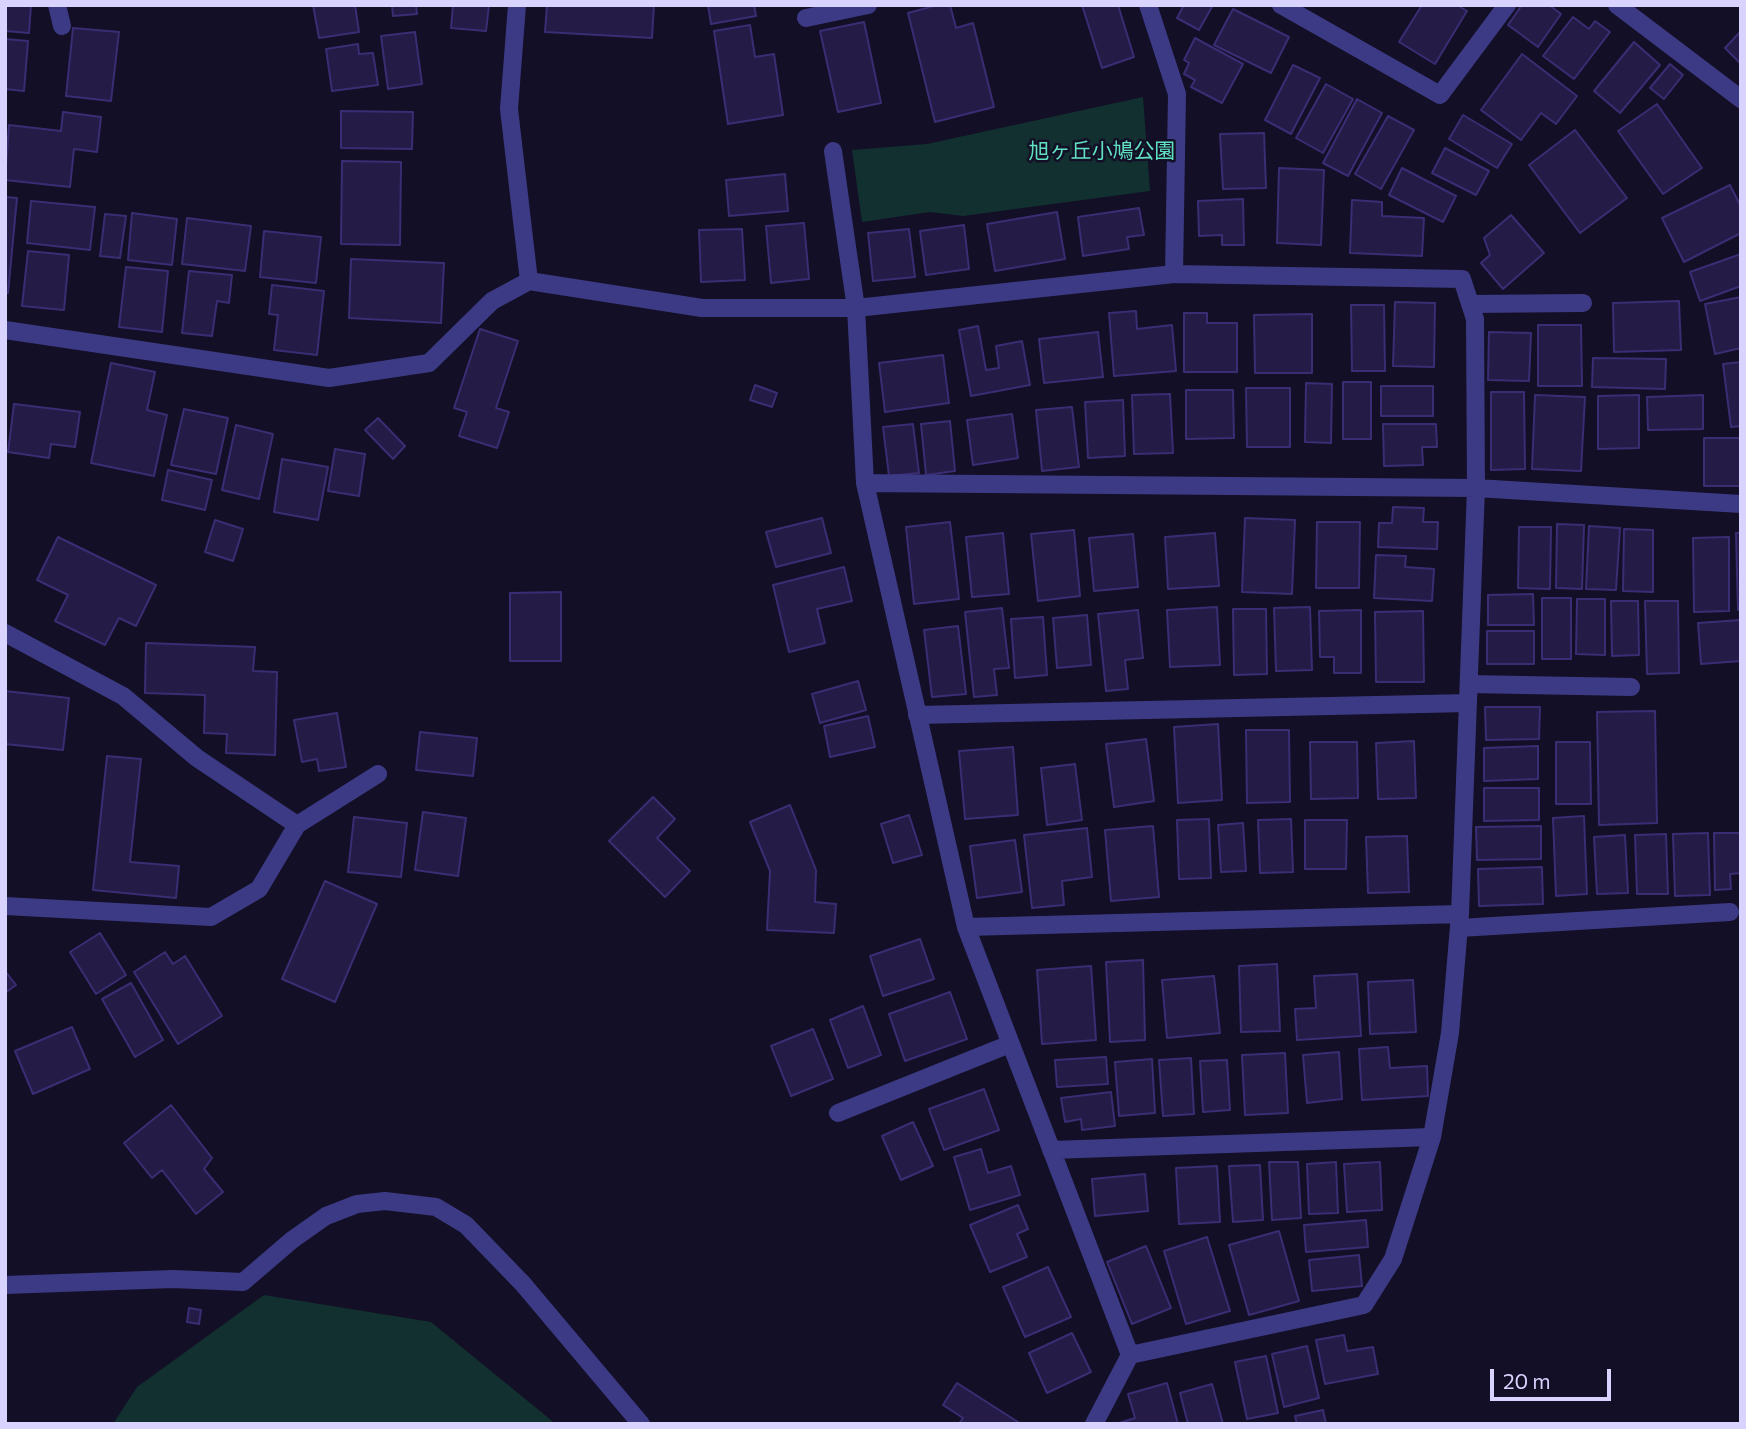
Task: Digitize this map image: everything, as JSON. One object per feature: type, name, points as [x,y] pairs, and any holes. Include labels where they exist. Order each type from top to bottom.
[{"type":"street","points":[[57,5],[62,26]]},
{"type":"street","points":[[517,5],[509,109],[529,281]]},
{"type":"street","points":[[806,18],[868,5]]},
{"type":"street","points":[[1148,5],[1177,94],[1174,274]]},
{"type":"street","points":[[1281,5],[1440,95],[1507,5]]},
{"type":"street","points":[[1617,5],[1741,99]]},
{"type":"street","points":[[833,150],[856,308],[865,483],[966,927],[1130,1355],[1094,1424]]},
{"type":"street","points":[[5,330],[329,378],[429,363],[492,301],[529,281],[702,309],[856,308],[1174,274],[1462,279],[1475,319],[1476,488],[1460,921],[1450,1033],[1432,1137],[1393,1259],[1364,1305],[1130,1355]]},
{"type":"street","points":[[1470,304],[1583,303]]},
{"type":"street","points":[[865,483],[1476,488],[1741,504]]},
{"type":"street","points":[[5,633],[124,696],[197,758],[297,825]]},
{"type":"street","points":[[1469,684],[1631,687]]},
{"type":"street","points":[[917,715],[1468,703]]},
{"type":"street","points":[[5,906],[211,917],[259,889],[297,825],[378,774]]},
{"type":"street","points":[[966,927],[1460,921],[1730,912]]},
{"type":"street","points":[[838,1113],[1010,1044]]},
{"type":"street","points":[[1051,1150],[1432,1137]]},
{"type":"street","points":[[5,1285],[173,1279],[243,1282],[292,1240],[326,1216],[357,1204],[385,1201],[436,1207],[466,1225],[523,1284],[641,1424]]},
{"type":"green space","name":"旭ヶ丘小鳩公園","points":[[1143,97],[1150,191],[963,216],[930,212],[862,222],[852,150],[927,144]]},
{"type":"green space","points":[[264,1295],[431,1322],[553,1424],[113,1424],[137,1387]]},
{"type":"building","points":[[5,5],[31,5],[29,33],[5,31]]},
{"type":"building","points":[[313,5],[355,5],[359,32],[319,38]]},
{"type":"building","points":[[392,5],[416,5],[417,14],[393,16]]},
{"type":"building","points":[[453,5],[489,5],[486,31],[451,28]]},
{"type":"building","points":[[547,5],[654,5],[652,38],[545,32]]},
{"type":"building","points":[[708,5],[754,5],[756,16],[711,24]]},
{"type":"building","points":[[938,5],[950,5],[956,28],[973,23],[994,107],[935,122],[908,13]]},
{"type":"building","points":[[1082,5],[1118,5],[1134,57],[1102,68]]},
{"type":"building","points":[[1184,5],[1213,5],[1199,30],[1177,18]]},
{"type":"building","points":[[1422,5],[1457,5],[1467,11],[1435,64],[1399,42]]},
{"type":"building","points":[[1522,5],[1549,5],[1561,14],[1538,47],[1508,25]]},
{"type":"building","points":[[1233,9],[1289,37],[1271,73],[1214,45]]},
{"type":"building","points":[[1573,17],[1589,29],[1595,21],[1610,32],[1574,79],[1543,56]]},
{"type":"building","points":[[864,22],[881,103],[838,112],[820,31]]},
{"type":"building","points":[[750,25],[755,57],[774,54],[783,115],[728,124],[714,31]]},
{"type":"building","points":[[73,28],[119,32],[111,101],[66,96]]},
{"type":"building","points":[[1741,31],[1741,64],[1725,48]]},
{"type":"building","points":[[415,32],[422,84],[388,89],[381,36]]},
{"type":"building","points":[[1195,38],[1243,64],[1222,103],[1191,87],[1195,80],[1184,74],[1189,63],[1184,60]]},
{"type":"building","points":[[5,39],[28,41],[24,91],[5,89]]},
{"type":"building","points":[[1634,42],[1660,65],[1620,113],[1594,91]]},
{"type":"building","points":[[358,44],[359,54],[373,53],[378,85],[332,91],[326,49]]},
{"type":"building","points":[[1522,54],[1577,96],[1556,124],[1541,113],[1521,140],[1481,110]]},
{"type":"building","points":[[1670,64],[1683,75],[1664,99],[1650,88]]},
{"type":"building","points":[[1293,65],[1320,78],[1291,134],[1265,120]]},
{"type":"building","points":[[1326,84],[1353,99],[1323,153],[1296,138]]},
{"type":"building","points":[[1357,99],[1382,113],[1348,176],[1323,163]]},
{"type":"building","points":[[1657,104],[1702,168],[1663,194],[1618,131]]},
{"type":"building","points":[[341,111],[413,112],[412,149],[341,148]]},
{"type":"building","points":[[63,112],[101,117],[97,152],[74,149],[70,187],[5,180],[9,125],[61,131]]},
{"type":"building","points":[[1463,115],[1512,144],[1497,168],[1449,139]]},
{"type":"building","points":[[1388,116],[1414,130],[1381,189],[1355,174]]},
{"type":"building","points":[[1575,130],[1627,198],[1580,233],[1529,165]]},
{"type":"building","points":[[1264,133],[1266,188],[1223,189],[1220,134]]},
{"type":"building","points":[[1445,148],[1489,171],[1476,195],[1432,173]]},
{"type":"building","points":[[342,161],[401,162],[400,245],[341,244]]},
{"type":"building","points":[[1279,168],[1324,170],[1321,245],[1277,243]]},
{"type":"building","points":[[1402,168],[1456,196],[1443,222],[1389,195]]},
{"type":"building","points":[[785,174],[788,211],[729,216],[726,180]]},
{"type":"building","points":[[1730,185],[1741,207],[1741,233],[1684,262],[1662,218]]},
{"type":"building","points":[[5,197],[17,198],[8,293],[5,293]]},
{"type":"building","points":[[1243,199],[1244,245],[1222,245],[1222,235],[1199,236],[1198,201]]},
{"type":"building","points":[[1352,200],[1382,202],[1382,216],[1424,218],[1422,256],[1350,253]]},
{"type":"building","points":[[31,201],[95,207],[90,250],[27,243]]},
{"type":"building","points":[[1139,208],[1144,235],[1127,237],[1129,249],[1083,256],[1078,217]]},
{"type":"building","points":[[1057,212],[1065,259],[995,271],[987,224]]},
{"type":"building","points":[[132,213],[177,219],[172,265],[128,260]]},
{"type":"building","points":[[105,214],[126,216],[120,258],[100,256]]},
{"type":"building","points":[[1511,215],[1544,253],[1503,289],[1481,263],[1490,255],[1484,238]]},
{"type":"building","points":[[187,218],[251,226],[245,271],[182,264]]},
{"type":"building","points":[[804,223],[809,279],[771,283],[766,226]]},
{"type":"building","points":[[964,225],[969,269],[926,275],[920,231]]},
{"type":"building","points":[[742,229],[745,280],[701,282],[699,230]]},
{"type":"building","points":[[909,229],[915,277],[873,281],[868,233]]},
{"type":"building","points":[[264,231],[321,237],[316,283],[260,277]]},
{"type":"building","points":[[28,251],[69,255],[64,310],[22,306]]},
{"type":"building","points":[[1741,254],[1741,286],[1700,301],[1690,272]]},
{"type":"building","points":[[351,259],[444,263],[441,323],[349,318]]},
{"type":"building","points":[[126,267],[168,271],[162,332],[119,327]]},
{"type":"building","points":[[189,271],[232,275],[229,303],[217,301],[212,336],[182,333]]},
{"type":"building","points":[[272,285],[324,291],[317,355],[274,350],[278,315],[269,314]]},
{"type":"building","points":[[1741,297],[1741,348],[1715,354],[1705,304]]},
{"type":"building","points":[[1679,301],[1681,350],[1614,352],[1613,303]]},
{"type":"building","points":[[1395,302],[1435,303],[1434,367],[1393,366]]},
{"type":"building","points":[[1351,305],[1384,305],[1385,371],[1352,371]]},
{"type":"building","points":[[1136,311],[1137,329],[1172,325],[1176,371],[1114,376],[1109,313]]},
{"type":"building","points":[[1184,313],[1207,313],[1207,323],[1237,323],[1237,372],[1184,372]]},
{"type":"building","points":[[1312,314],[1312,373],[1255,373],[1254,315]]},
{"type":"building","points":[[1538,325],[1581,325],[1582,386],[1538,386]]},
{"type":"building","points":[[978,326],[986,370],[999,368],[996,346],[1022,341],[1030,385],[971,396],[959,330]]},
{"type":"building","points":[[480,329],[518,341],[496,408],[509,412],[497,448],[459,436],[467,412],[454,408]]},
{"type":"building","points":[[1098,332],[1103,377],[1044,383],[1039,339]]},
{"type":"building","points":[[1489,332],[1531,333],[1529,381],[1488,380]]},
{"type":"building","points":[[943,355],[949,403],[885,412],[879,363]]},
{"type":"building","points":[[1593,358],[1666,359],[1665,389],[1592,387]]},
{"type":"building","points":[[1741,362],[1741,426],[1731,427],[1723,364]]},
{"type":"building","points":[[111,363],[155,372],[147,410],[167,415],[154,476],[91,463]]},
{"type":"building","points":[[1343,382],[1371,382],[1371,439],[1343,439]]},
{"type":"building","points":[[1306,383],[1332,384],[1331,443],[1305,442]]},
{"type":"building","points":[[755,385],[777,393],[772,407],[750,400]]},
{"type":"building","points":[[1381,386],[1433,386],[1433,416],[1381,416]]},
{"type":"building","points":[[1246,388],[1290,388],[1290,447],[1247,447]]},
{"type":"building","points":[[1186,390],[1233,390],[1234,438],[1186,439]]},
{"type":"building","points":[[1491,392],[1524,392],[1525,469],[1491,470]]},
{"type":"building","points":[[1170,394],[1173,453],[1134,454],[1132,395]]},
{"type":"building","points":[[1535,395],[1585,397],[1581,471],[1532,469]]},
{"type":"building","points":[[1639,395],[1639,448],[1598,449],[1598,396]]},
{"type":"building","points":[[1703,395],[1703,429],[1648,430],[1647,397]]},
{"type":"building","points":[[1123,400],[1125,456],[1088,458],[1085,402]]},
{"type":"building","points":[[14,404],[80,412],[75,447],[51,444],[49,458],[8,452]]},
{"type":"building","points":[[1072,407],[1079,467],[1042,471],[1036,410]]},
{"type":"building","points":[[184,409],[228,418],[216,474],[171,465]]},
{"type":"building","points":[[1012,414],[1018,458],[973,465],[967,420]]},
{"type":"building","points":[[378,418],[405,446],[393,459],[365,430]]},
{"type":"building","points":[[950,421],[955,471],[926,475],[921,424]]},
{"type":"building","points":[[913,424],[919,473],[889,476],[883,427]]},
{"type":"building","points":[[1383,424],[1436,424],[1437,447],[1422,447],[1423,465],[1384,466]]},
{"type":"building","points":[[236,425],[273,434],[259,499],[222,490]]},
{"type":"building","points":[[1704,438],[1741,438],[1741,486],[1704,486]]},
{"type":"building","points":[[335,449],[365,454],[359,496],[328,491]]},
{"type":"building","points":[[282,459],[328,467],[318,520],[274,512]]},
{"type":"building","points":[[168,470],[212,480],[205,510],[162,500]]},
{"type":"building","points":[[1393,507],[1424,508],[1423,522],[1438,522],[1437,549],[1378,547],[1379,523],[1392,523]]},
{"type":"building","points":[[822,518],[831,553],[776,567],[766,532]]},
{"type":"building","points":[[1245,518],[1295,520],[1292,594],[1242,592]]},
{"type":"building","points":[[215,520],[243,529],[233,561],[205,552]]},
{"type":"building","points":[[950,522],[959,599],[914,604],[906,527]]},
{"type":"building","points":[[1317,522],[1360,522],[1359,588],[1316,588]]},
{"type":"building","points":[[1557,524],[1584,525],[1582,589],[1556,588]]},
{"type":"building","points":[[1589,526],[1620,528],[1616,590],[1586,589]]},
{"type":"building","points":[[1519,527],[1551,527],[1550,589],[1518,588]]},
{"type":"building","points":[[1624,529],[1653,530],[1653,592],[1623,591]]},
{"type":"building","points":[[1074,530],[1080,596],[1038,601],[1031,534]]},
{"type":"building","points":[[1003,533],[1009,594],[972,597],[966,537]]},
{"type":"building","points":[[1215,533],[1219,586],[1168,589],[1165,537]]},
{"type":"building","points":[[1736,533],[1741,533],[1741,610],[1738,610]]},
{"type":"building","points":[[1133,534],[1138,587],[1094,591],[1089,538]]},
{"type":"building","points":[[58,537],[156,585],[136,626],[119,618],[105,645],[55,621],[68,595],[37,580]]},
{"type":"building","points":[[1729,537],[1729,611],[1694,612],[1693,538]]},
{"type":"building","points":[[1376,555],[1406,556],[1405,567],[1434,569],[1432,601],[1374,598]]},
{"type":"building","points":[[844,567],[852,601],[817,609],[825,643],[789,652],[773,585]]},
{"type":"building","points":[[561,592],[561,661],[510,661],[510,593]]},
{"type":"building","points":[[1533,594],[1534,625],[1488,625],[1488,595]]},
{"type":"building","points":[[1542,598],[1571,598],[1571,659],[1542,659]]},
{"type":"building","points":[[1577,599],[1605,599],[1605,655],[1576,654]]},
{"type":"building","points":[[1611,601],[1638,601],[1639,655],[1612,656]]},
{"type":"building","points":[[1645,601],[1678,601],[1679,673],[1647,674]]},
{"type":"building","points":[[1217,607],[1220,665],[1170,667],[1167,610]]},
{"type":"building","points":[[1310,607],[1312,670],[1276,671],[1274,608]]},
{"type":"building","points":[[1002,608],[1009,668],[994,669],[997,695],[974,697],[965,612]]},
{"type":"building","points":[[1233,609],[1266,609],[1267,674],[1234,675]]},
{"type":"building","points":[[1138,610],[1143,658],[1125,660],[1128,689],[1106,691],[1098,614]]},
{"type":"building","points":[[1361,610],[1361,673],[1334,673],[1334,657],[1320,657],[1319,611]]},
{"type":"building","points":[[1423,611],[1424,682],[1376,682],[1375,612]]},
{"type":"building","points":[[1087,615],[1091,665],[1057,668],[1053,618]]},
{"type":"building","points":[[1043,617],[1047,675],[1015,678],[1011,619]]},
{"type":"building","points":[[1741,620],[1741,661],[1701,664],[1698,623]]},
{"type":"building","points":[[958,626],[966,694],[932,697],[924,630]]},
{"type":"building","points":[[1487,631],[1534,631],[1534,664],[1487,664]]},
{"type":"building","points":[[146,643],[255,647],[253,671],[277,672],[275,755],[226,753],[227,734],[204,733],[205,695],[145,693]]},
{"type":"building","points":[[858,681],[866,710],[820,723],[812,694]]},
{"type":"building","points":[[5,691],[69,698],[63,750],[5,744]]},
{"type":"building","points":[[1485,707],[1540,707],[1539,739],[1486,740]]},
{"type":"building","points":[[1655,711],[1657,823],[1599,825],[1597,712]]},
{"type":"building","points":[[337,713],[346,767],[319,771],[317,759],[302,762],[294,720]]},
{"type":"building","points":[[868,716],[875,747],[830,757],[824,726]]},
{"type":"building","points":[[1218,724],[1222,800],[1178,803],[1174,727]]},
{"type":"building","points":[[1246,730],[1289,730],[1290,802],[1247,803]]},
{"type":"building","points":[[420,732],[477,738],[473,776],[416,770]]},
{"type":"building","points":[[1146,739],[1154,801],[1114,807],[1106,744]]},
{"type":"building","points":[[1414,741],[1416,798],[1378,799],[1376,743]]},
{"type":"building","points":[[1310,742],[1357,742],[1358,798],[1311,799]]},
{"type":"building","points":[[1556,742],[1590,742],[1591,804],[1556,804]]},
{"type":"building","points":[[1538,746],[1538,779],[1484,781],[1484,748]]},
{"type":"building","points":[[1013,747],[1018,815],[965,819],[959,751]]},
{"type":"building","points":[[107,756],[141,759],[130,862],[179,866],[176,898],[93,890]]},
{"type":"building","points":[[1075,764],[1082,820],[1047,825],[1041,768]]},
{"type":"building","points":[[1484,788],[1539,788],[1539,820],[1484,821]]},
{"type":"building","points":[[653,797],[675,819],[657,838],[690,871],[665,897],[609,841]]},
{"type":"building","points":[[790,805],[816,870],[815,902],[836,904],[834,933],[767,930],[770,871],[750,822]]},
{"type":"building","points":[[423,812],[466,818],[458,876],[415,870]]},
{"type":"building","points":[[909,815],[922,855],[893,863],[881,824]]},
{"type":"building","points":[[1584,816],[1587,894],[1556,896],[1553,818]]},
{"type":"building","points":[[354,817],[407,823],[401,877],[348,872]]},
{"type":"building","points":[[1209,819],[1211,878],[1179,879],[1177,820]]},
{"type":"building","points":[[1291,819],[1293,872],[1260,873],[1258,820]]},
{"type":"building","points":[[1305,820],[1347,820],[1346,869],[1305,869]]},
{"type":"building","points":[[1243,823],[1246,871],[1221,872],[1218,825]]},
{"type":"building","points":[[1153,826],[1159,897],[1111,901],[1105,830]]},
{"type":"building","points":[[1541,826],[1541,859],[1477,860],[1476,827]]},
{"type":"building","points":[[1087,828],[1092,877],[1062,881],[1064,905],[1032,908],[1024,835]]},
{"type":"building","points":[[1708,833],[1710,895],[1675,896],[1673,834]]},
{"type":"building","points":[[1714,833],[1741,833],[1741,873],[1730,874],[1731,889],[1715,890]]},
{"type":"building","points":[[1666,834],[1668,894],[1637,894],[1635,835]]},
{"type":"building","points":[[1625,835],[1628,893],[1597,894],[1594,837]]},
{"type":"building","points":[[1407,836],[1409,892],[1368,893],[1366,837]]},
{"type":"building","points":[[1015,840],[1022,892],[977,898],[970,846]]},
{"type":"building","points":[[1542,867],[1543,904],[1479,906],[1478,869]]},
{"type":"building","points":[[325,881],[377,904],[335,1002],[282,979]]},
{"type":"building","points":[[100,933],[126,975],[96,994],[70,952]]},
{"type":"building","points":[[920,939],[934,979],[883,996],[870,956]]},
{"type":"building","points":[[165,952],[173,964],[185,956],[222,1016],[178,1044],[134,972]]},
{"type":"building","points":[[1143,960],[1145,1040],[1110,1042],[1106,962]]},
{"type":"building","points":[[1277,964],[1280,1031],[1241,1032],[1239,966]]},
{"type":"building","points":[[1091,966],[1096,1040],[1042,1044],[1037,970]]},
{"type":"building","points":[[5,971],[16,985],[5,993]]},
{"type":"building","points":[[1357,974],[1361,1036],[1297,1040],[1295,1009],[1316,1008],[1314,976]]},
{"type":"building","points":[[1214,976],[1220,1033],[1167,1038],[1162,980]]},
{"type":"building","points":[[1413,980],[1416,1032],[1370,1034],[1368,982]]},
{"type":"building","points":[[131,983],[163,1040],[135,1057],[102,999]]},
{"type":"building","points":[[950,992],[967,1039],[905,1061],[889,1014]]},
{"type":"building","points":[[863,1006],[881,1055],[848,1068],[830,1020]]},
{"type":"building","points":[[72,1027],[90,1069],[33,1094],[15,1051]]},
{"type":"building","points":[[813,1029],[833,1079],[791,1096],[771,1046]]},
{"type":"building","points":[[1388,1047],[1390,1068],[1427,1066],[1428,1096],[1362,1100],[1359,1049]]},
{"type":"building","points":[[1339,1052],[1342,1099],[1307,1103],[1303,1055]]},
{"type":"building","points":[[1285,1053],[1288,1113],[1245,1115],[1242,1055]]},
{"type":"building","points":[[1106,1057],[1108,1084],[1057,1087],[1055,1060]]},
{"type":"building","points":[[1191,1058],[1194,1114],[1163,1116],[1159,1060]]},
{"type":"building","points":[[1152,1059],[1155,1113],[1119,1116],[1115,1062]]},
{"type":"building","points":[[1227,1060],[1230,1110],[1203,1112],[1200,1061]]},
{"type":"building","points":[[984,1089],[999,1130],[944,1150],[929,1109]]},
{"type":"building","points":[[1111,1092],[1115,1126],[1082,1130],[1081,1119],[1065,1122],[1061,1098]]},
{"type":"building","points":[[171,1105],[212,1158],[204,1169],[223,1192],[196,1214],[162,1170],[152,1178],[124,1143]]},
{"type":"building","points":[[913,1122],[933,1166],[901,1180],[882,1136]]},
{"type":"building","points":[[981,1149],[988,1173],[1011,1166],[1020,1195],[970,1210],[954,1157]]},
{"type":"building","points":[[1269,1162],[1298,1162],[1301,1218],[1272,1220]]},
{"type":"building","points":[[1336,1162],[1338,1213],[1309,1214],[1307,1164]]},
{"type":"building","points":[[1380,1162],[1382,1210],[1347,1212],[1344,1164]]},
{"type":"building","points":[[1260,1165],[1263,1220],[1233,1222],[1229,1166]]},
{"type":"building","points":[[1217,1166],[1220,1222],[1179,1224],[1176,1168]]},
{"type":"building","points":[[1145,1174],[1148,1211],[1095,1216],[1092,1179]]},
{"type":"building","points":[[1018,1205],[1028,1229],[1017,1234],[1027,1257],[990,1272],[970,1225]]},
{"type":"building","points":[[1366,1220],[1368,1247],[1306,1252],[1304,1225]]},
{"type":"building","points":[[1279,1231],[1299,1301],[1249,1315],[1229,1245]]},
{"type":"building","points":[[1207,1237],[1230,1311],[1186,1324],[1164,1251]]},
{"type":"building","points":[[1146,1246],[1171,1308],[1132,1324],[1107,1262]]},
{"type":"building","points":[[1359,1255],[1362,1286],[1312,1291],[1309,1260]]},
{"type":"building","points":[[1048,1267],[1071,1317],[1025,1337],[1003,1287]]},
{"type":"building","points":[[189,1308],[201,1310],[199,1324],[187,1322]]},
{"type":"building","points":[[1072,1333],[1091,1372],[1047,1393],[1029,1353]]},
{"type":"building","points":[[1344,1335],[1347,1351],[1373,1347],[1378,1374],[1325,1384],[1316,1340]]},
{"type":"building","points":[[1307,1346],[1319,1398],[1284,1407],[1272,1354]]},
{"type":"building","points":[[1266,1356],[1278,1413],[1247,1419],[1235,1362]]},
{"type":"building","points":[[957,1383],[1018,1422],[1017,1424],[959,1424],[963,1418],[943,1405]]},
{"type":"building","points":[[1167,1383],[1178,1424],[1116,1424],[1135,1418],[1128,1394]]},
{"type":"building","points":[[1212,1384],[1223,1424],[1188,1424],[1180,1393]]},
{"type":"building","points":[[1323,1410],[1326,1424],[1297,1424],[1295,1416]]}]
